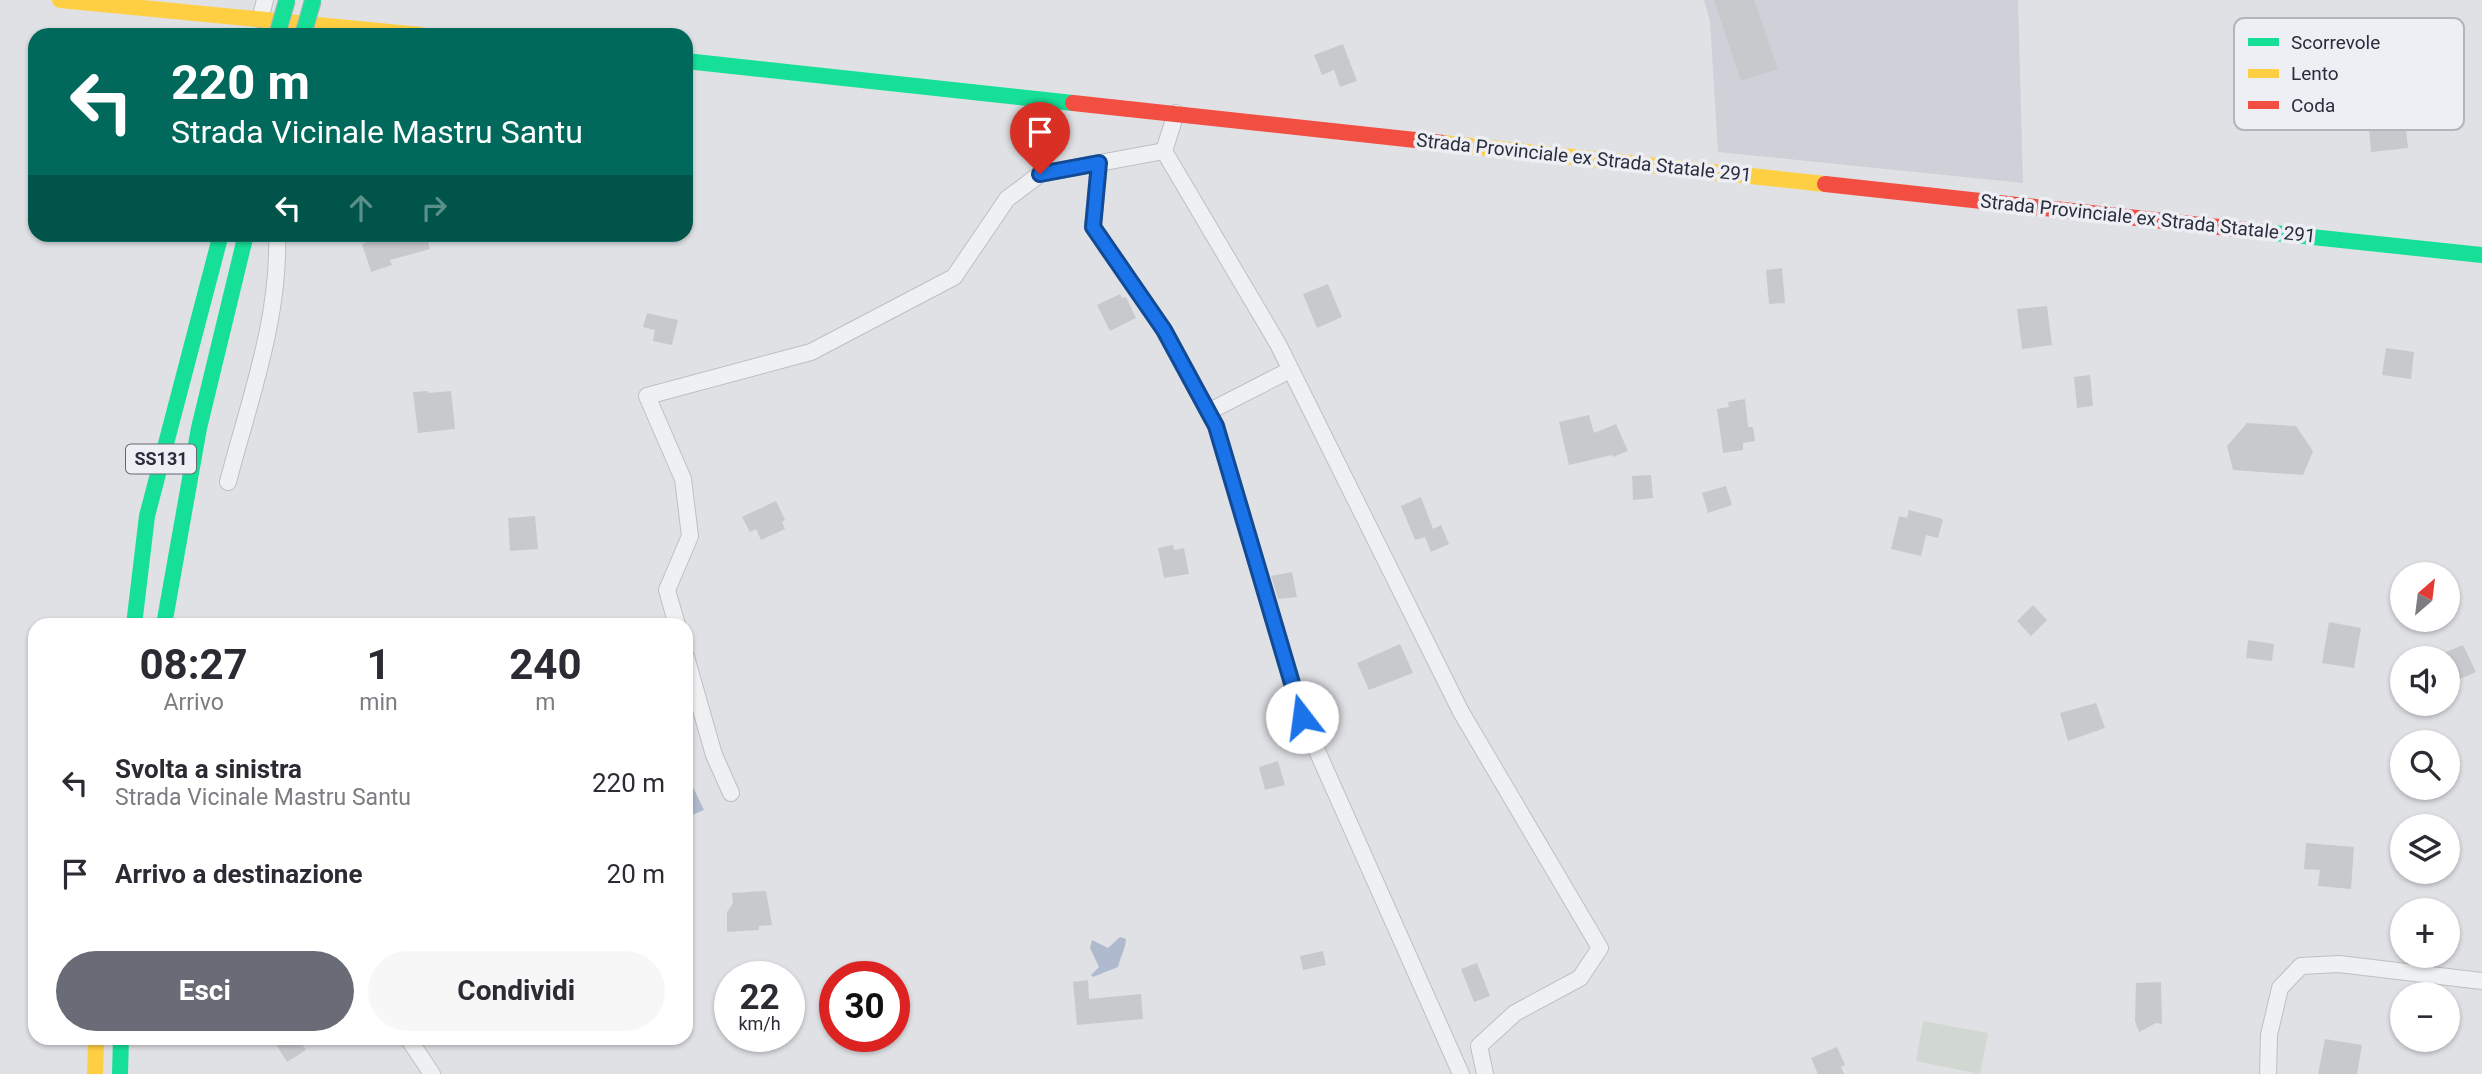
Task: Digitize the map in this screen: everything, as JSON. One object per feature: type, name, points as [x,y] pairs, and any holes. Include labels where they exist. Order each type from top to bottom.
[{"type":"main road","points":[[60,0],[351,28]]},
{"type":"main road","points":[[279,28],[287,0]]},
{"type":"main road","points":[[305,28],[313,0]]},
{"type":"main road","name":"Strada Provinciale ex Strada Statale 291","points":[[693,62],[2482,255]]},
{"type":"main road","name":"SS131","points":[[135,618],[147,516],[218,242]]},
{"type":"main road","name":"SS131","points":[[165,618],[179,525],[226,303],[244,242]]},
{"type":"main road","points":[[95,1074],[96,1045]]},
{"type":"main road","points":[[120,1074],[121,1045]]},
{"type":"street","points":[[260,19],[265,0]]},
{"type":"street","points":[[1176,113],[1164,151],[1290,370],[1461,712],[1600,947],[1580,978],[1515,1013],[1479,1046],[1485,1074]]},
{"type":"street","points":[[675,618],[667,590],[690,537],[683,479],[646,396],[811,352],[954,276],[1007,199],[1040,174],[1164,151]]},
{"type":"street","points":[[1099,163],[1093,227],[1164,330],[1216,426],[1257,557],[1302,717],[1461,1074]]},
{"type":"street","points":[[228,482],[268,335],[278,267],[277,242]]},
{"type":"street","points":[[1208,412],[1290,370]]},
{"type":"street","points":[[693,682],[714,755],[731,793]]},
{"type":"street","points":[[2268,1074],[2269,1035],[2280,988],[2301,966],[2339,964],[2482,981]]},
{"type":"street","points":[[413,1045],[432,1074]]},
{"type":"shaded area","points":[[1704,0],[2018,0],[2023,183],[1718,152],[1710,21]]},
{"type":"shaded area","points":[[1923,1021],[1988,1033],[1980,1074],[1916,1061]]},
{"type":"water","points":[[693,787],[704,810],[693,815]]},
{"type":"water","points":[[1120,937],[1126,939],[1118,967],[1093,977],[1091,975],[1099,967],[1090,948],[1092,940],[1108,948]]},
{"type":"building","points":[[1714,0],[1754,0],[1778,69],[1741,81]]},
{"type":"building","points":[[1343,44],[1357,81],[1340,87],[1334,70],[1322,75],[1314,55]]},
{"type":"building","points":[[2369,130],[2406,130],[2408,148],[2371,152]]},
{"type":"building","points":[[428,242],[430,249],[390,260],[392,265],[371,272],[362,244]]},
{"type":"building","points":[[1782,268],[1785,303],[1769,304],[1766,270]]},
{"type":"building","points":[[1328,284],[1342,317],[1317,328],[1303,294]]},
{"type":"building","points":[[1120,294],[1122,298],[1126,297],[1136,318],[1110,331],[1097,305]]},
{"type":"building","points":[[2047,306],[2052,345],[2022,349],[2017,309]]},
{"type":"building","points":[[647,313],[678,320],[672,345],[653,341],[655,330],[643,327]]},
{"type":"building","points":[[2386,348],[2414,352],[2411,379],[2382,375]]},
{"type":"building","points":[[2090,375],[2093,406],[2077,408],[2074,377]]},
{"type":"building","points":[[451,391],[455,429],[418,433],[413,392]]},
{"type":"building","points":[[1745,399],[1748,427],[1753,427],[1755,441],[1743,443],[1743,450],[1723,453],[1717,409],[1729,407],[1728,402]]},
{"type":"building","points":[[1589,415],[1594,433],[1616,424],[1628,451],[1613,457],[1612,455],[1569,465],[1559,422]]},
{"type":"building","points":[[2247,423],[2296,426],[2313,451],[2303,475],[2233,470],[2227,446]]},
{"type":"building","points":[[1651,475],[1653,498],[1633,500],[1632,476]]},
{"type":"building","points":[[1726,486],[1732,505],[1708,513],[1702,493]]},
{"type":"building","points":[[1421,497],[1433,529],[1441,525],[1449,544],[1431,552],[1425,537],[1415,540],[1401,506]]},
{"type":"building","points":[[776,501],[785,520],[782,522],[785,529],[761,540],[756,529],[750,532],[742,517]]},
{"type":"building","points":[[1909,510],[1943,519],[1938,538],[1926,535],[1921,556],[1891,549],[1899,516],[1907,518]]},
{"type":"building","points":[[535,516],[538,549],[510,551],[508,518]]},
{"type":"building","points":[[1173,545],[1174,550],[1184,548],[1189,574],[1164,578],[1158,548]]},
{"type":"building","points":[[1292,572],[1297,597],[1278,599],[1271,576]]},
{"type":"building","points":[[2033,605],[2047,620],[2031,636],[2017,621]]},
{"type":"building","points":[[2329,622],[2361,628],[2354,668],[2322,663]]},
{"type":"building","points":[[2248,640],[2274,644],[2272,661],[2246,658]]},
{"type":"building","points":[[1400,644],[1413,673],[1369,690],[1357,663]]},
{"type":"building","points":[[2463,645],[2476,672],[2460,679],[2460,646]]},
{"type":"building","points":[[2096,703],[2105,728],[2068,741],[2060,713]]},
{"type":"building","points":[[1278,761],[1285,785],[1265,790],[1259,767]]},
{"type":"building","points":[[2306,843],[2354,847],[2351,889],[2318,886],[2320,870],[2304,869]]},
{"type":"building","points":[[766,891],[772,925],[759,926],[759,930],[727,932],[727,912],[733,903],[732,893]]},
{"type":"building","points":[[1323,951],[1326,965],[1303,970],[1300,956]]},
{"type":"building","points":[[1477,963],[1490,996],[1474,1002],[1461,969]]},
{"type":"building","points":[[1088,980],[1089,999],[1141,994],[1143,1019],[1077,1025],[1073,982]]},
{"type":"building","points":[[2161,982],[2162,1024],[2156,1023],[2139,1032],[2135,1021],[2136,983]]},
{"type":"building","points":[[2325,1039],[2362,1045],[2357,1074],[2318,1074]]},
{"type":"building","points":[[276,1045],[303,1045],[306,1050],[287,1062]]},
{"type":"building","points":[[1837,1047],[1845,1065],[1841,1067],[1844,1074],[1818,1074],[1811,1058]]},
{"type":"traffic: fast","points":[[279,28],[287,0]]},
{"type":"traffic: fast","points":[[305,28],[313,0]]},
{"type":"traffic: fast","points":[[693,62],[1073,103]]},
{"type":"traffic: fast","points":[[2265,232],[2482,255]]},
{"type":"traffic: fast","points":[[135,618],[147,516],[219,242]]},
{"type":"traffic: fast","points":[[165,618],[199,428],[244,242]]},
{"type":"traffic: fast","points":[[120,1074],[121,1045]]},
{"type":"traffic: slow","points":[[60,0],[349,28]]},
{"type":"traffic: slow","points":[[1443,143],[1825,184]]},
{"type":"traffic: slow","points":[[95,1074],[96,1045]]},
{"type":"traffic: jam","points":[[1073,103],[1443,143]]},
{"type":"traffic: jam","points":[[1825,184],[2265,232]]},
{"type":"route","points":[[1040,174],[1099,163],[1093,227],[1164,330],[1216,426],[1261,570],[1302,717]]}]
